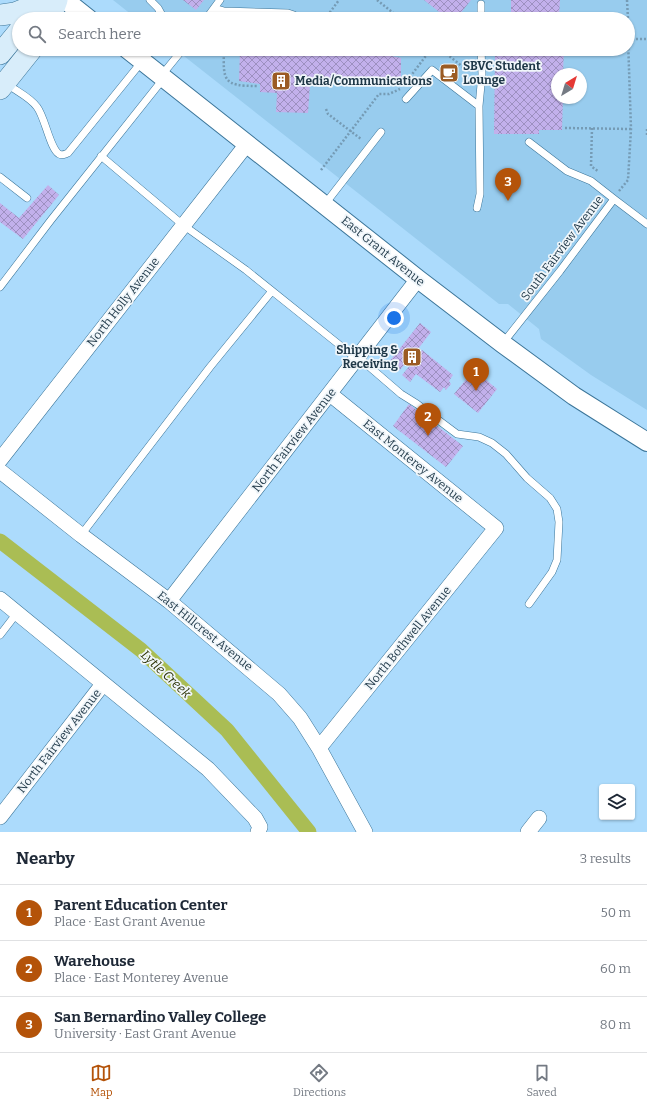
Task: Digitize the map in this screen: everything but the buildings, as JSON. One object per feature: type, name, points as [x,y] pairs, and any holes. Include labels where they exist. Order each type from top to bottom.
[{"type":"main road","points":[[17,12],[47,0]]},
{"type":"main road","points":[[38,12],[53,0]]},
{"type":"main road","points":[[53,12],[57,0]]},
{"type":"main road","points":[[0,15],[12,13]]},
{"type":"main road","points":[[0,54],[12,39]]},
{"type":"main road","points":[[3,86],[27,56]]},
{"type":"street","points":[[65,0],[80,12]]},
{"type":"street","name":"East Grant Avenue","points":[[148,56],[163,77],[418,279],[574,396],[647,442]]},
{"type":"street","name":"North Holly Avenue","points":[[0,460],[247,144]]},
{"type":"street","name":"North Fairview Avenue","points":[[169,601],[418,279]]},
{"type":"street","name":"East Monterey Avenue","points":[[330,394],[496,528]]},
{"type":"street","name":"East Hillcrest Avenue","points":[[0,471],[81,535],[169,601],[279,694],[300,718],[319,748],[365,832]]},
{"type":"street","name":"North Bothwell Avenue","points":[[319,748],[496,528]]},
{"type":"street","points":[[0,599],[208,769],[255,818],[259,829]]},
{"type":"street","name":"North Fairview Avenue","points":[[0,817],[103,684]]},
{"type":"street","points":[[528,832],[539,818]]},
{"type":"lane","points":[[150,0],[160,12]]},
{"type":"lane","points":[[211,12],[220,0]]},
{"type":"lane","points":[[480,4],[481,12]]},
{"type":"lane","points":[[214,8],[220,12]]},
{"type":"lane","points":[[3,86],[35,104],[43,117],[53,147],[59,154],[63,155],[68,153],[146,56]]},
{"type":"lane","points":[[0,287],[178,56]]},
{"type":"lane","points":[[477,208],[480,194],[479,106],[482,74],[481,56]]},
{"type":"lane","points":[[406,99],[432,70],[479,106]]},
{"type":"lane","points":[[325,204],[381,132]]},
{"type":"lane","points":[[529,142],[567,171],[591,181],[614,199]]},
{"type":"lane","points":[[101,156],[184,225],[272,291],[358,358],[401,394],[457,434],[479,438],[492,443],[506,454],[527,478],[550,498],[557,508],[559,522],[557,560],[552,572],[529,604]]},
{"type":"lane","points":[[0,177],[27,198]]},
{"type":"lane","name":"South Fairview Avenue","points":[[503,344],[614,199],[647,224]]},
{"type":"lane","points":[[81,535],[236,334],[272,291]]},
{"type":"lane","points":[[0,635],[17,613]]},
{"type":"path","points":[[330,12],[339,0]]},
{"type":"path","points":[[377,0],[392,12]]},
{"type":"path","points":[[627,0],[628,12]]},
{"type":"path","points":[[635,39],[647,39]]},
{"type":"path","points":[[224,56],[223,72],[226,79],[232,84],[240,86],[257,86]]},
{"type":"path","points":[[406,82],[426,56]]},
{"type":"path","points":[[449,56],[467,70],[482,74]]},
{"type":"path","points":[[614,199],[628,180],[631,129],[629,56]]},
{"type":"path","points":[[321,170],[379,94],[389,94],[401,88]]},
{"type":"path","points":[[326,109],[328,114],[361,139]]},
{"type":"path","points":[[565,128],[631,129]]},
{"type":"path","points":[[592,128],[591,166],[603,175]]},
{"type":"path","points":[[647,129],[647,137]]},
{"type":"path","points":[[615,184],[627,194]]},
{"type":"shaded area","points":[[113,0],[647,0],[647,410],[591,375],[541,339],[539,329],[508,304],[499,304],[184,56],[635,56],[635,12],[128,12]]},
{"type":"waterway","name":"Lytle Creek","points":[[0,541],[141,650],[227,730],[309,832]]},
{"type":"place","name":"SBVC Student Lounge","points":[[449,73]]},
{"type":"place","name":"Media/Communications","points":[[281,81]]},
{"type":"place","name":"San Bernardino Valley College","points":[[508,201]]},
{"type":"place","name":"Shipping & Receiving","points":[[412,357]]},
{"type":"place","name":"Parent Education Center","points":[[476,391]]},
{"type":"place","name":"Warehouse","points":[[428,436]]}]
